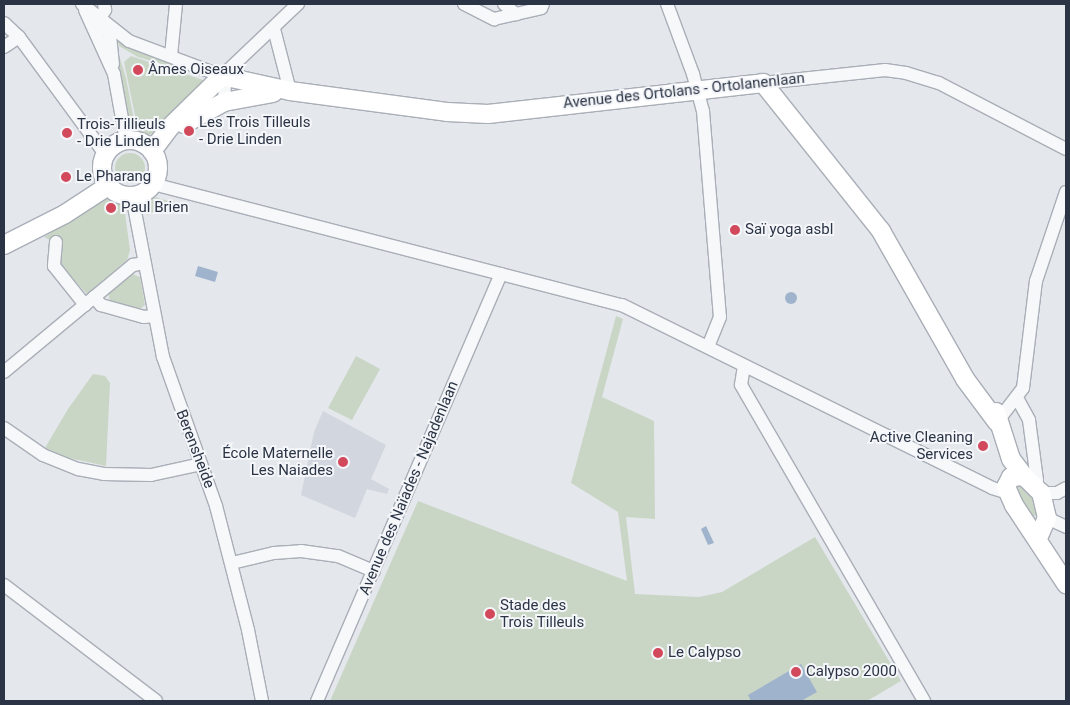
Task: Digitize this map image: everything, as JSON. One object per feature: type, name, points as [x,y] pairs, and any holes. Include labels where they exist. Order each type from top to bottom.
[{"type":"street","points":[[81,4],[96,22],[129,41],[222,76],[225,83],[219,103],[210,99],[209,88]]},
{"type":"street","points":[[96,22],[105,10],[104,4]]},
{"type":"street","points":[[171,56],[176,4]]},
{"type":"street","points":[[158,145],[126,140],[118,143],[105,154],[102,169],[108,186],[117,193],[132,196],[144,192],[153,184],[158,145],[170,127],[298,4]]},
{"type":"street","points":[[464,4],[494,19],[541,8],[543,4]]},
{"type":"street","points":[[504,4],[516,14]]},
{"type":"street","points":[[666,4],[698,90],[703,111],[720,316],[708,348]]},
{"type":"street","points":[[96,22],[114,74],[126,140]]},
{"type":"street","points":[[4,23],[19,37],[105,154]]},
{"type":"street","points":[[274,29],[288,90]]},
{"type":"street","points":[[4,47],[19,37]]},
{"type":"street","name":"Avenue des Ortolans - Ortolanenlaan","points":[[222,76],[288,90],[447,112],[488,114],[885,70],[906,72],[939,83],[1066,149]]},
{"type":"street","points":[[763,83],[881,231],[963,371],[973,392],[994,414],[1021,485],[1025,522],[1038,538],[1066,584]]},
{"type":"street","name":"Avenue des Ortolans - Ortolanenlaan","points":[[158,145],[219,103],[288,90]]},
{"type":"street","points":[[153,184],[622,305],[981,481],[1021,485],[1057,494],[1066,488]]},
{"type":"street","points":[[4,245],[65,214],[108,186]]},
{"type":"street","points":[[994,414],[1015,400],[1025,376],[1029,321],[1036,281],[1066,192]]},
{"type":"street","name":"Berensheide","points":[[132,196],[154,316],[168,376],[201,464],[232,564],[262,701]]},
{"type":"street","points":[[56,242],[54,266],[89,301],[144,317],[154,316]]},
{"type":"street","points":[[4,372],[133,265],[144,263]]},
{"type":"street","name":"Avenue des Naïades - Najadenlaan","points":[[317,701],[501,274]]},
{"type":"street","points":[[744,366],[740,375],[741,384],[924,701]]},
{"type":"street","points":[[1015,400],[1029,420],[1037,480],[1021,485]]},
{"type":"street","points":[[4,428],[43,455],[78,469],[104,474],[151,475],[201,464]]},
{"type":"street","points":[[1021,485],[1047,518],[1066,527]]},
{"type":"street","points":[[1025,522],[1047,518]]},
{"type":"street","points":[[1038,538],[1047,518]]},
{"type":"street","points":[[232,564],[274,553],[301,551],[338,556],[374,571]]},
{"type":"street","points":[[4,585],[156,701]]},
{"type":"shaded area","name":"École Maternelle Les Naiades","points":[[323,411],[386,445],[371,479],[389,489],[387,494],[367,489],[355,518],[301,495],[314,432]]},
{"type":"green space","points":[[117,39],[142,53],[205,73],[210,78],[138,57],[119,46]]},
{"type":"green space","points":[[115,42],[126,78],[134,120],[127,120],[115,60]]},
{"type":"green space","points":[[131,56],[206,82],[158,128],[136,120],[124,62]]},
{"type":"green space","points":[[137,122],[156,130],[150,135],[138,131]]},
{"type":"green space","points":[[130,153],[141,157],[145,168],[141,179],[130,183],[119,179],[115,168],[119,157]]},
{"type":"green space","points":[[155,197],[171,202],[169,205],[147,215],[145,204]]},
{"type":"green space","points":[[107,198],[124,206],[130,250],[127,260],[87,294],[61,265],[62,240],[52,241],[44,237]]},
{"type":"green space","points":[[132,274],[140,277],[145,305],[137,311],[110,301],[109,298],[109,292]]},
{"type":"green space","points":[[616,316],[623,319],[602,397],[654,421],[655,519],[626,517],[635,594],[699,597],[722,592],[815,537],[901,681],[867,701],[330,701],[418,501],[627,581],[618,512],[571,483]]},
{"type":"green space","points":[[356,356],[380,369],[352,420],[328,408]]},
{"type":"green space","points":[[93,374],[105,376],[110,383],[106,466],[69,458],[45,448],[68,409]]},
{"type":"green space","points":[[1017,481],[1032,490],[1039,514],[1037,516],[1027,516],[1014,483]]},
{"type":"water","points":[[198,266],[218,272],[215,282],[195,276]]},
{"type":"water","points":[[789,292],[793,292],[797,298],[793,304],[789,304],[785,300],[785,296]]},
{"type":"water","points":[[706,526],[714,543],[708,545],[701,529]]},
{"type":"water","points":[[801,664],[817,692],[801,701],[751,701],[748,695]]},
{"type":"place","name":"Âmes Oiseaux","points":[[138,70]]},
{"type":"place","name":"Les Trois Tilleuls - Drie Linden","points":[[189,131]]},
{"type":"place","name":"Trois-Tillieuls - Drie Linden","points":[[67,133]]},
{"type":"place","name":"Le Pharang","points":[[66,177]]},
{"type":"place","name":"Paul Brien","points":[[111,208]]},
{"type":"place","name":"Saï yoga asbl","points":[[735,230]]},
{"type":"place","name":"Active Cleaning Services","points":[[983,446]]},
{"type":"place","name":"École Maternelle Les Naiades","points":[[343,462]]},
{"type":"place","name":"Stade des Trois Tilleuls","points":[[490,614]]},
{"type":"place","name":"Le Calypso","points":[[658,653]]},
{"type":"place","name":"Calypso 2000","points":[[796,672]]}]
